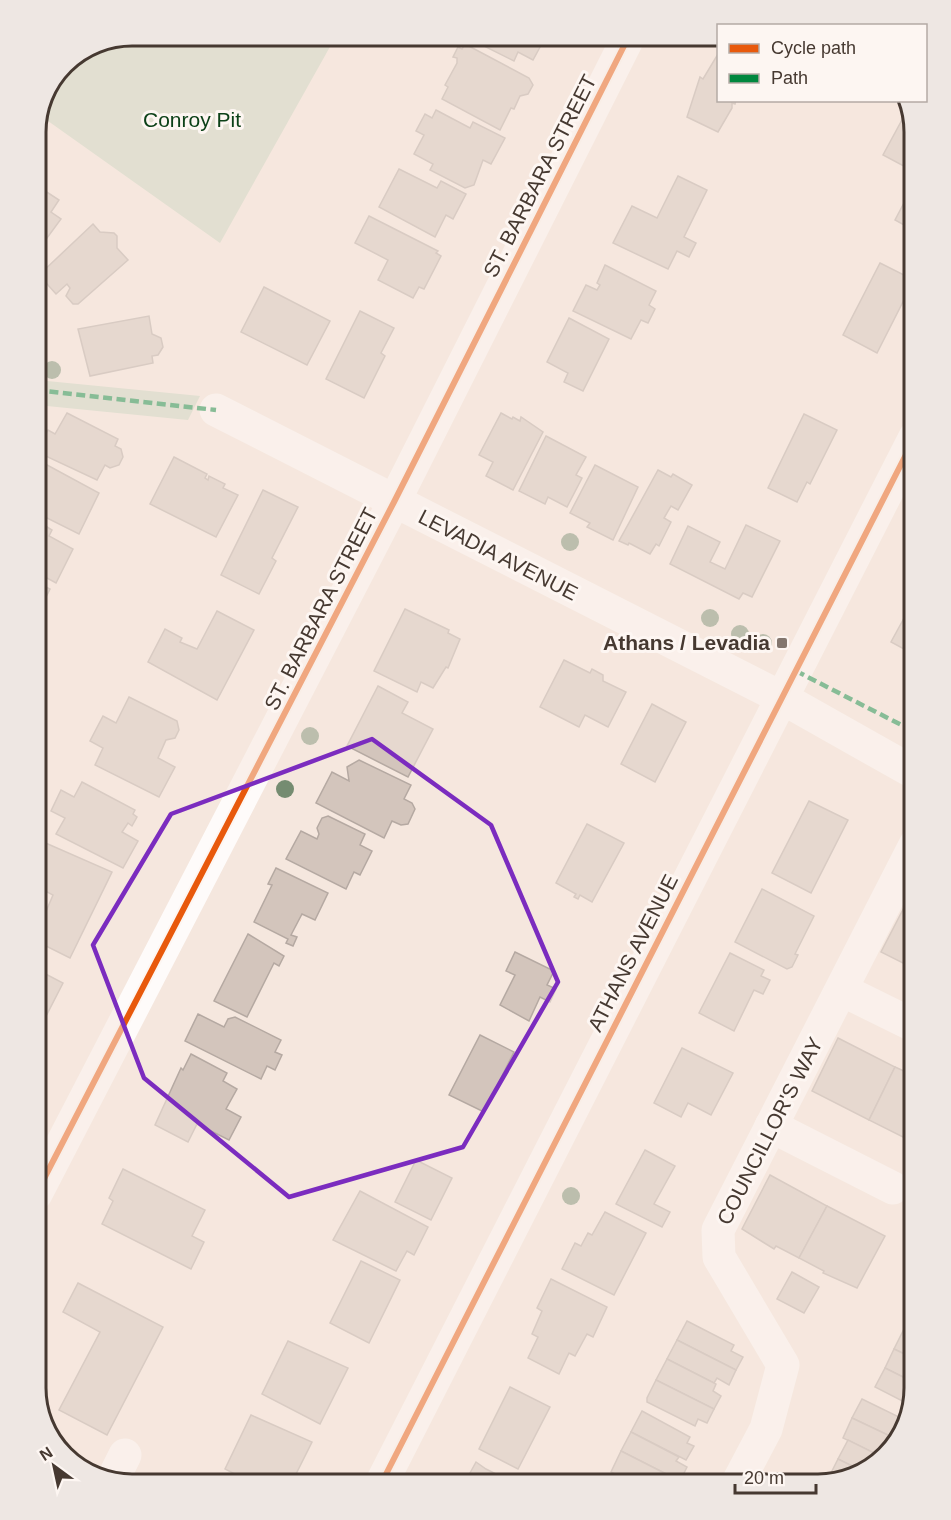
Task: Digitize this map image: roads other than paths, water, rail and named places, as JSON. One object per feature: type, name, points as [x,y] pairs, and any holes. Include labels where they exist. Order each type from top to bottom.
[{"type":"street","name":"ST. BARBARA STREET","points":[[47,1173],[394,502],[624,47]]},
{"type":"street","name":"LEVADIA AVENUE","points":[[216,410],[782,698]]},
{"type":"street","name":"ATHANS AVENUE","points":[[386,1473],[904,459]]},
{"type":"street","points":[[782,698],[904,767]]},
{"type":"street","name":"COUNCILLOR'S WAY","points":[[742,1474],[766,1429],[783,1365],[719,1257],[718,1230],[904,868]]},
{"type":"street","points":[[842,990],[904,1021]]},
{"type":"street","points":[[771,1126],[893,1188]]},
{"type":"place","name":"Athans / Levadia","points":[[782,643]]},
{"type":"park label","name":"Conroy Pit","points":[[192,120]]}]
